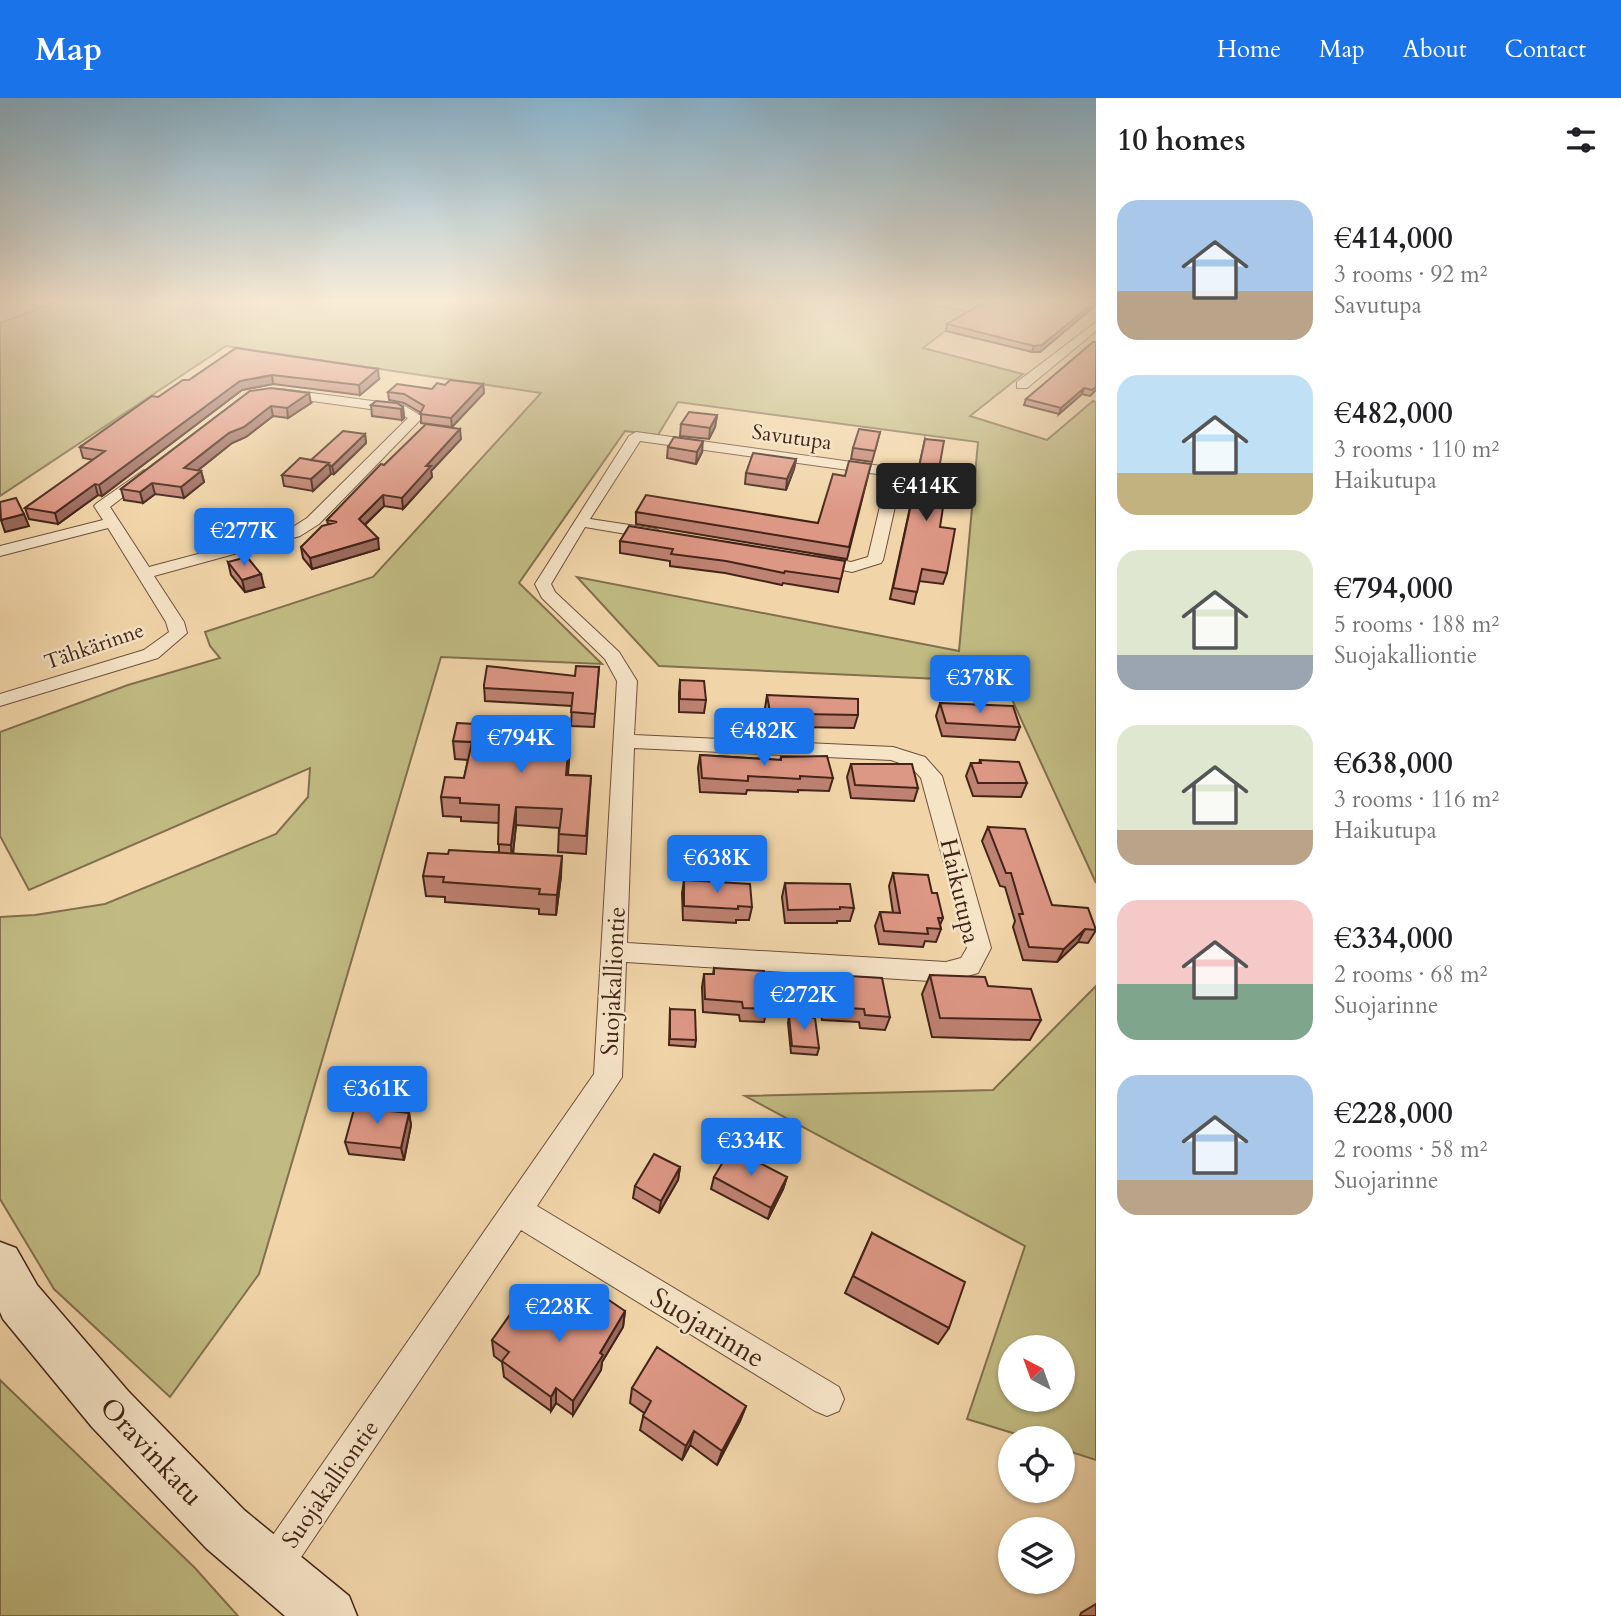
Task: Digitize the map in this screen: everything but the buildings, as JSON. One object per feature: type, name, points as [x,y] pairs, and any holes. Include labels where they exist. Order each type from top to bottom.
[{"type":"street","points":[[1022,385],[1039,371]]},
{"type":"street","points":[[143,573],[294,534],[313,521],[416,417],[403,409],[273,391],[260,393]]},
{"type":"street","name":"Suojakalliontie","points":[[272,1568],[608,1077],[627,681],[611,656],[548,594],[543,584],[545,576],[636,436]]},
{"type":"street","name":"Savutupa","points":[[636,436],[881,470],[894,480],[875,560],[852,566],[799,558]]},
{"type":"street","points":[[0,551],[106,514],[159,463]]},
{"type":"street","name":"Tähkärinne","points":[[0,700],[150,654],[178,633],[175,622],[106,514]]},
{"type":"street","points":[[580,522],[678,538]]},
{"type":"street","name":"Haikutupa","points":[[615,952],[946,972],[969,966],[979,948],[931,776],[918,762],[892,754],[624,741]]},
{"type":"street","name":"Suojarinne","points":[[517,1211],[827,1399]]},
{"type":"street","name":"Oravinkatu","points":[[0,1264],[20,1302],[110,1409],[225,1529],[329,1616]]},
{"type":"shaded area","points":[[0,371],[189,371],[0,496]]},
{"type":"shaded area","points":[[392,371],[1011,371],[1023,374],[970,416],[1047,440],[1093,401],[1096,402],[1096,883],[1004,682],[659,666],[577,577],[959,651],[978,442],[678,402],[658,435],[625,431],[519,583],[602,664],[441,657],[259,1274],[170,1397],[54,1289],[0,1199],[0,917],[35,915],[105,904],[276,834],[308,797],[310,768],[29,890],[0,836],[0,732],[128,685],[220,658],[210,646],[205,632],[373,577],[541,393]]},
{"type":"shaded area","points":[[1096,986],[1096,1460],[1075,1453],[1075,1426],[998,1426],[998,1428],[967,1419],[1025,1246],[745,1096],[993,1090]]},
{"type":"shaded area","points":[[0,1380],[195,1568],[238,1616],[0,1616]]}]
